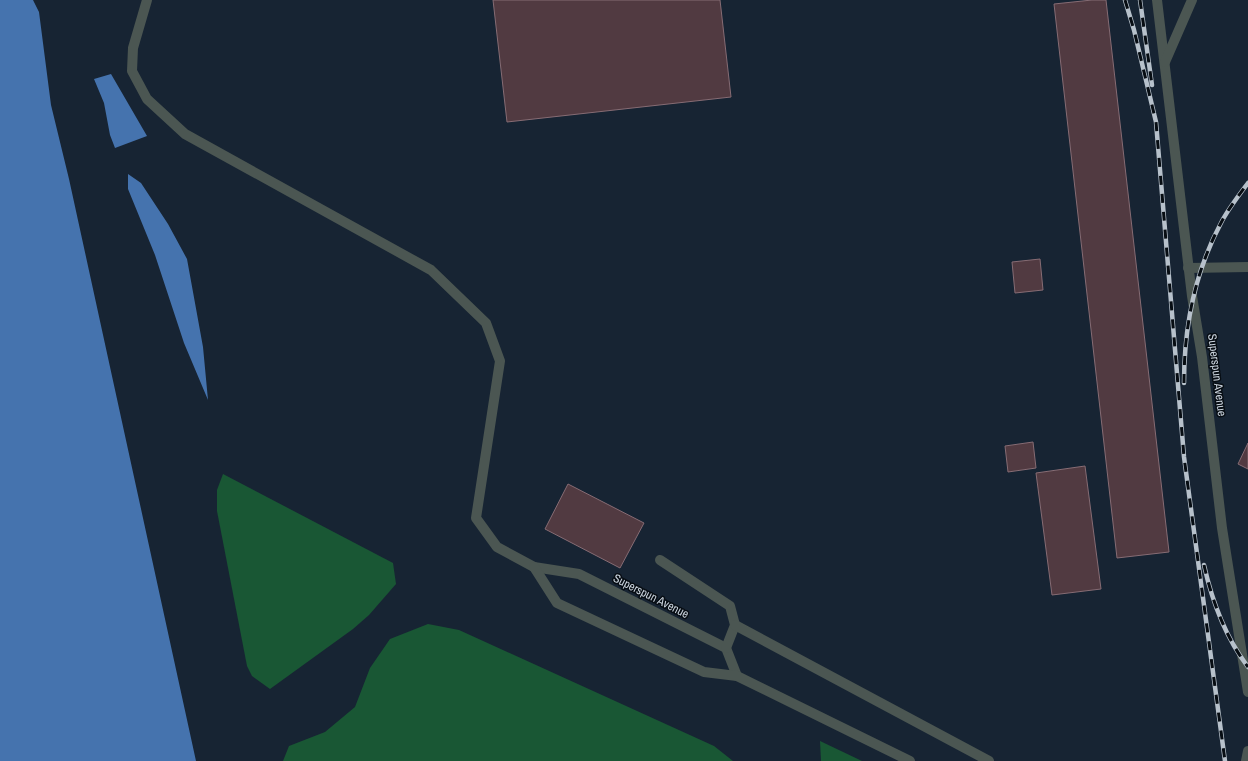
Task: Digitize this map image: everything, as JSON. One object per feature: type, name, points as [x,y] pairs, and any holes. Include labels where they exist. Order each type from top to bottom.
[{"type":"street","name":"Superspun Avenue","points":[[147,0],[133,48],[132,71],[147,99],[185,134],[431,270],[486,323],[500,361],[476,518],[497,546],[534,567],[579,574],[726,648]]},
{"type":"street","name":"Superspun Avenue","points":[[1158,0],[1188,268],[1202,356],[1222,528],[1248,692]]},
{"type":"street","points":[[1164,62],[1192,0]]},
{"type":"street","points":[[1188,268],[1245,266],[1248,257]]},
{"type":"street","points":[[660,560],[730,606],[735,625],[726,648],[737,676]]},
{"type":"street","name":"Superspun Avenue","points":[[534,567],[557,603],[704,672],[737,676],[910,761]]},
{"type":"street","points":[[735,625],[989,761]]},
{"type":"street","points":[[1246,761],[1248,751]]},
{"type":"green space","points":[[223,474],[393,563],[396,584],[369,615],[353,629],[270,689],[252,676],[247,666],[217,511],[217,490]]},
{"type":"green space","points":[[428,624],[459,630],[714,746],[733,761],[283,761],[289,746],[325,732],[355,707],[370,668],[390,639]]},
{"type":"green space","points":[[820,741],[862,761],[821,761]]},
{"type":"water","points":[[0,0],[33,0],[39,12],[51,105],[69,179],[196,761],[0,761]]},
{"type":"water","points":[[111,74],[147,136],[115,148],[110,135],[104,103],[94,79]]},
{"type":"water","points":[[128,174],[141,183],[168,224],[187,259],[203,347],[208,400],[184,343],[155,255],[128,189]]},
{"type":"building","points":[[493,0],[720,0],[731,97],[507,122]]},
{"type":"building","points":[[1106,0],[1169,552],[1117,558],[1054,4]]},
{"type":"building","points":[[1040,259],[1043,290],[1015,293],[1012,262]]},
{"type":"building","points":[[1033,442],[1036,468],[1008,472],[1005,446]]},
{"type":"building","points":[[1248,443],[1248,469],[1238,464]]},
{"type":"building","points":[[1085,466],[1101,589],[1052,595],[1036,473]]},
{"type":"building","points":[[568,484],[644,523],[620,568],[545,529]]},
{"type":"railway","points":[[1125,0],[1134,30],[1156,122],[1184,457],[1225,761]]},
{"type":"railway","points":[[1140,0],[1152,85]]},
{"type":"railway","points":[[1184,383],[1186,341],[1198,279],[1222,221],[1248,183]]},
{"type":"railway","points":[[1204,565],[1211,592],[1221,619],[1233,644],[1248,667]]}]
